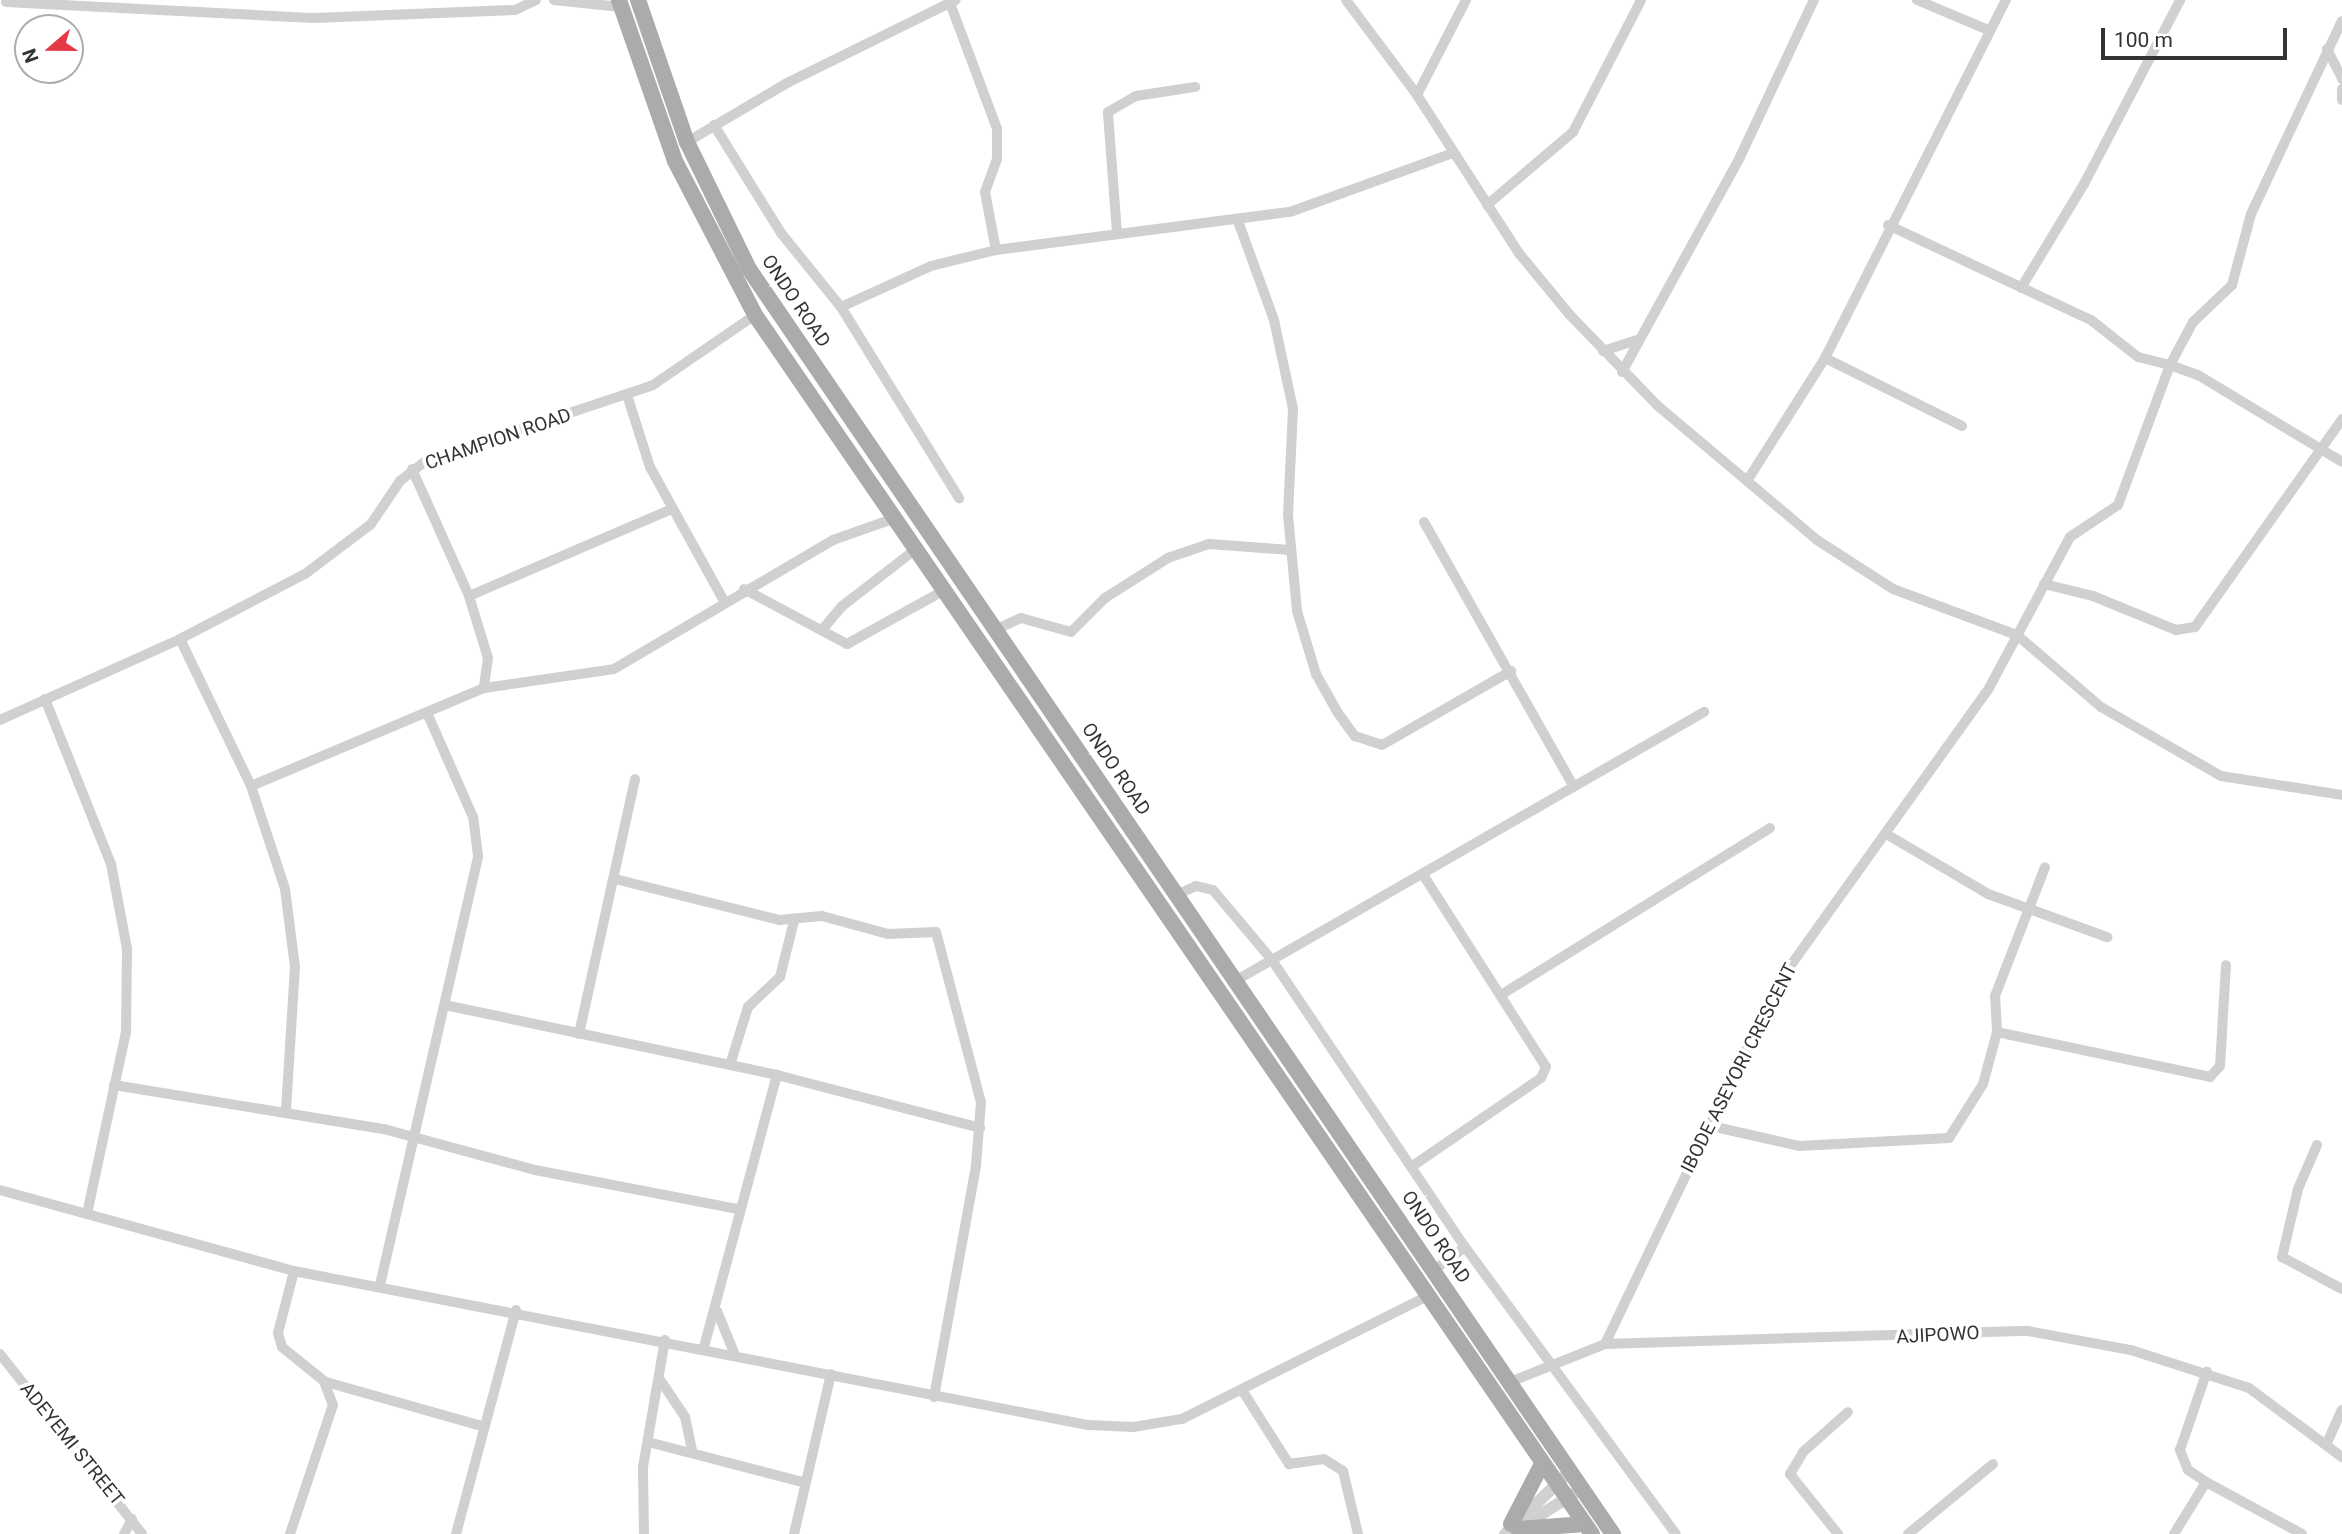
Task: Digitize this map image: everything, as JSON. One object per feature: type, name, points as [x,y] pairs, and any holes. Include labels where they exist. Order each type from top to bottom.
[{"type":"main road","name":"ONDO ROAD","points":[[638,0],[687,142],[748,269],[1613,1534]]},
{"type":"main road","name":"ONDO ROAD","points":[[620,3],[674,161],[755,315],[1589,1529]]},
{"type":"main road","points":[[1065,767],[1081,755]]},
{"type":"main road","points":[[1542,1464],[1511,1530],[1589,1529]]},
{"type":"street","points":[[5,2],[314,18],[515,10],[536,0]]},
{"type":"street","points":[[554,0],[620,3]]},
{"type":"street","points":[[1346,0],[1417,95],[1518,252],[1602,351],[1622,372],[1817,541],[1893,589],[2017,635],[2101,707],[2221,776],[2342,795]]},
{"type":"street","points":[[1417,95],[1466,0]]},
{"type":"street","points":[[1487,205],[1573,132],[1641,0]]},
{"type":"street","points":[[1622,372],[1734,169],[1814,0]]},
{"type":"street","points":[[1917,0],[1988,30]]},
{"type":"street","points":[[1747,481],[1825,358],[1888,225],[2006,0]]},
{"type":"street","points":[[2021,288],[2084,184],[2180,0]]},
{"type":"street","points":[[687,142],[714,125],[953,2],[997,129],[997,159],[985,192],[996,250]]},
{"type":"street","name":"IBODE ASEYORI CRESCENT","points":[[1605,1343],[1790,963],[1888,835],[2017,635],[2070,537],[2118,505],[2169,365],[2193,322],[2232,285],[2251,214],[2326,49],[2342,21]]},
{"type":"street","points":[[2326,49],[2342,79]]},
{"type":"street","points":[[1117,233],[1108,111],[1136,96],[1195,88]]},
{"type":"street","points":[[2342,89],[2342,100]]},
{"type":"street","points":[[714,125],[781,233],[841,307],[959,498]]},
{"type":"street","points":[[841,307],[931,266],[996,250],[1117,233],[1238,221],[1321,204],[1453,153]]},
{"type":"street","points":[[1238,221],[1285,362],[1293,410],[1290,550],[1297,611],[1316,674],[1355,736],[1368,744],[1399,739],[1511,671]]},
{"type":"street","points":[[1888,225],[2091,320],[2138,357],[2198,375],[2342,462]]},
{"type":"street","name":"CHAMPION ROAD","points":[[0,720],[180,639],[334,555],[371,524],[412,469],[627,395],[678,370],[755,315]]},
{"type":"street","points":[[1602,351],[1639,339]]},
{"type":"street","points":[[1825,358],[1962,426]]},
{"type":"street","points":[[627,395],[670,510],[725,603]]},
{"type":"street","points":[[2044,584],[2093,596],[2176,630],[2194,627],[2342,419]]},
{"type":"street","points":[[412,469],[469,596],[488,658],[484,688]]},
{"type":"street","points":[[469,596],[670,510]]},
{"type":"street","points":[[251,786],[428,715],[484,688],[614,669],[744,589],[833,540],[895,518]]},
{"type":"street","points":[[1424,522],[1511,671],[1573,785]]},
{"type":"street","points":[[995,631],[1021,618],[1070,632],[1105,598],[1168,558],[1209,544],[1290,550]]},
{"type":"street","points":[[822,631],[841,607],[916,549]]},
{"type":"street","points":[[744,589],[822,631],[856,643],[945,590]]},
{"type":"street","points":[[180,639],[251,786],[293,926],[286,1111]]},
{"type":"street","points":[[45,699],[88,798],[122,906],[129,999],[87,1214]]},
{"type":"street","points":[[1235,981],[1704,712]]},
{"type":"street","points":[[380,1284],[411,1140],[445,1005],[478,839],[428,715]]},
{"type":"street","points":[[579,1034],[615,880],[635,779]]},
{"type":"street","points":[[1504,993],[1770,828]]},
{"type":"street","points":[[1888,835],[2027,911],[2107,937]]},
{"type":"street","points":[[1711,1126],[1799,1146],[1945,1141],[1983,1084],[1997,1032],[1995,996],[2045,867]]},
{"type":"street","points":[[1414,1165],[1545,1073],[1504,993],[1423,875]]},
{"type":"street","points":[[615,880],[794,921],[822,916],[888,934],[936,932],[981,1102],[980,1128],[934,1397]]},
{"type":"street","points":[[1176,895],[1196,886],[1213,890],[1272,960],[1414,1165],[1465,1247],[1676,1534]]},
{"type":"street","points":[[730,1065],[748,1007],[780,977],[794,921]]},
{"type":"street","points":[[1997,1032],[2210,1077],[2220,1066],[2226,965]]},
{"type":"street","points":[[445,1005],[730,1065],[980,1128]]},
{"type":"street","points":[[704,1347],[717,1311],[738,1209],[777,1076]]},
{"type":"street","points":[[114,1085],[286,1111],[738,1209]]},
{"type":"street","points":[[2317,1145],[2298,1189],[2282,1257],[2342,1289]]},
{"type":"street","points":[[0,1190],[294,1271],[380,1284],[704,1347],[934,1397],[1133,1427],[1173,1422],[1428,1296]]},
{"type":"street","points":[[1433,1271],[1465,1247]]},
{"type":"street","points":[[294,1271],[282,1309],[282,1347],[324,1381],[485,1427]]},
{"type":"street","points":[[456,1534],[516,1310]]},
{"type":"street","points":[[717,1311],[735,1355]]},
{"type":"street","name":"AJIPOWO","points":[[1510,1382],[1605,1343],[2028,1331],[2207,1371],[2249,1388],[2327,1443],[2342,1457]]},
{"type":"street","points":[[644,1534],[648,1442],[665,1340]]},
{"type":"street","name":"ADEYEMI STREET","points":[[0,1354],[142,1534]]},
{"type":"street","points":[[2207,1371],[2180,1450],[2188,1470],[2302,1534]]},
{"type":"street","points":[[794,1534],[831,1374]]},
{"type":"street","points":[[659,1378],[685,1417],[692,1451]]},
{"type":"street","points":[[290,1534],[333,1405],[324,1381]]},
{"type":"street","points":[[1242,1390],[1289,1464],[1324,1459],[1343,1471],[1359,1534]]},
{"type":"street","points":[[2327,1443],[2342,1410]]},
{"type":"street","points":[[1838,1534],[1790,1474],[1803,1452],[1848,1412]]},
{"type":"street","points":[[648,1442],[692,1451],[806,1483]]},
{"type":"street","points":[[1908,1534],[1993,1464]]},
{"type":"street","points":[[1511,1530],[1569,1472]]},
{"type":"street","points":[[2174,1534],[2207,1482]]},
{"type":"street","points":[[1511,1530],[1581,1489]]},
{"type":"street","points":[[124,1534],[132,1519]]}]
